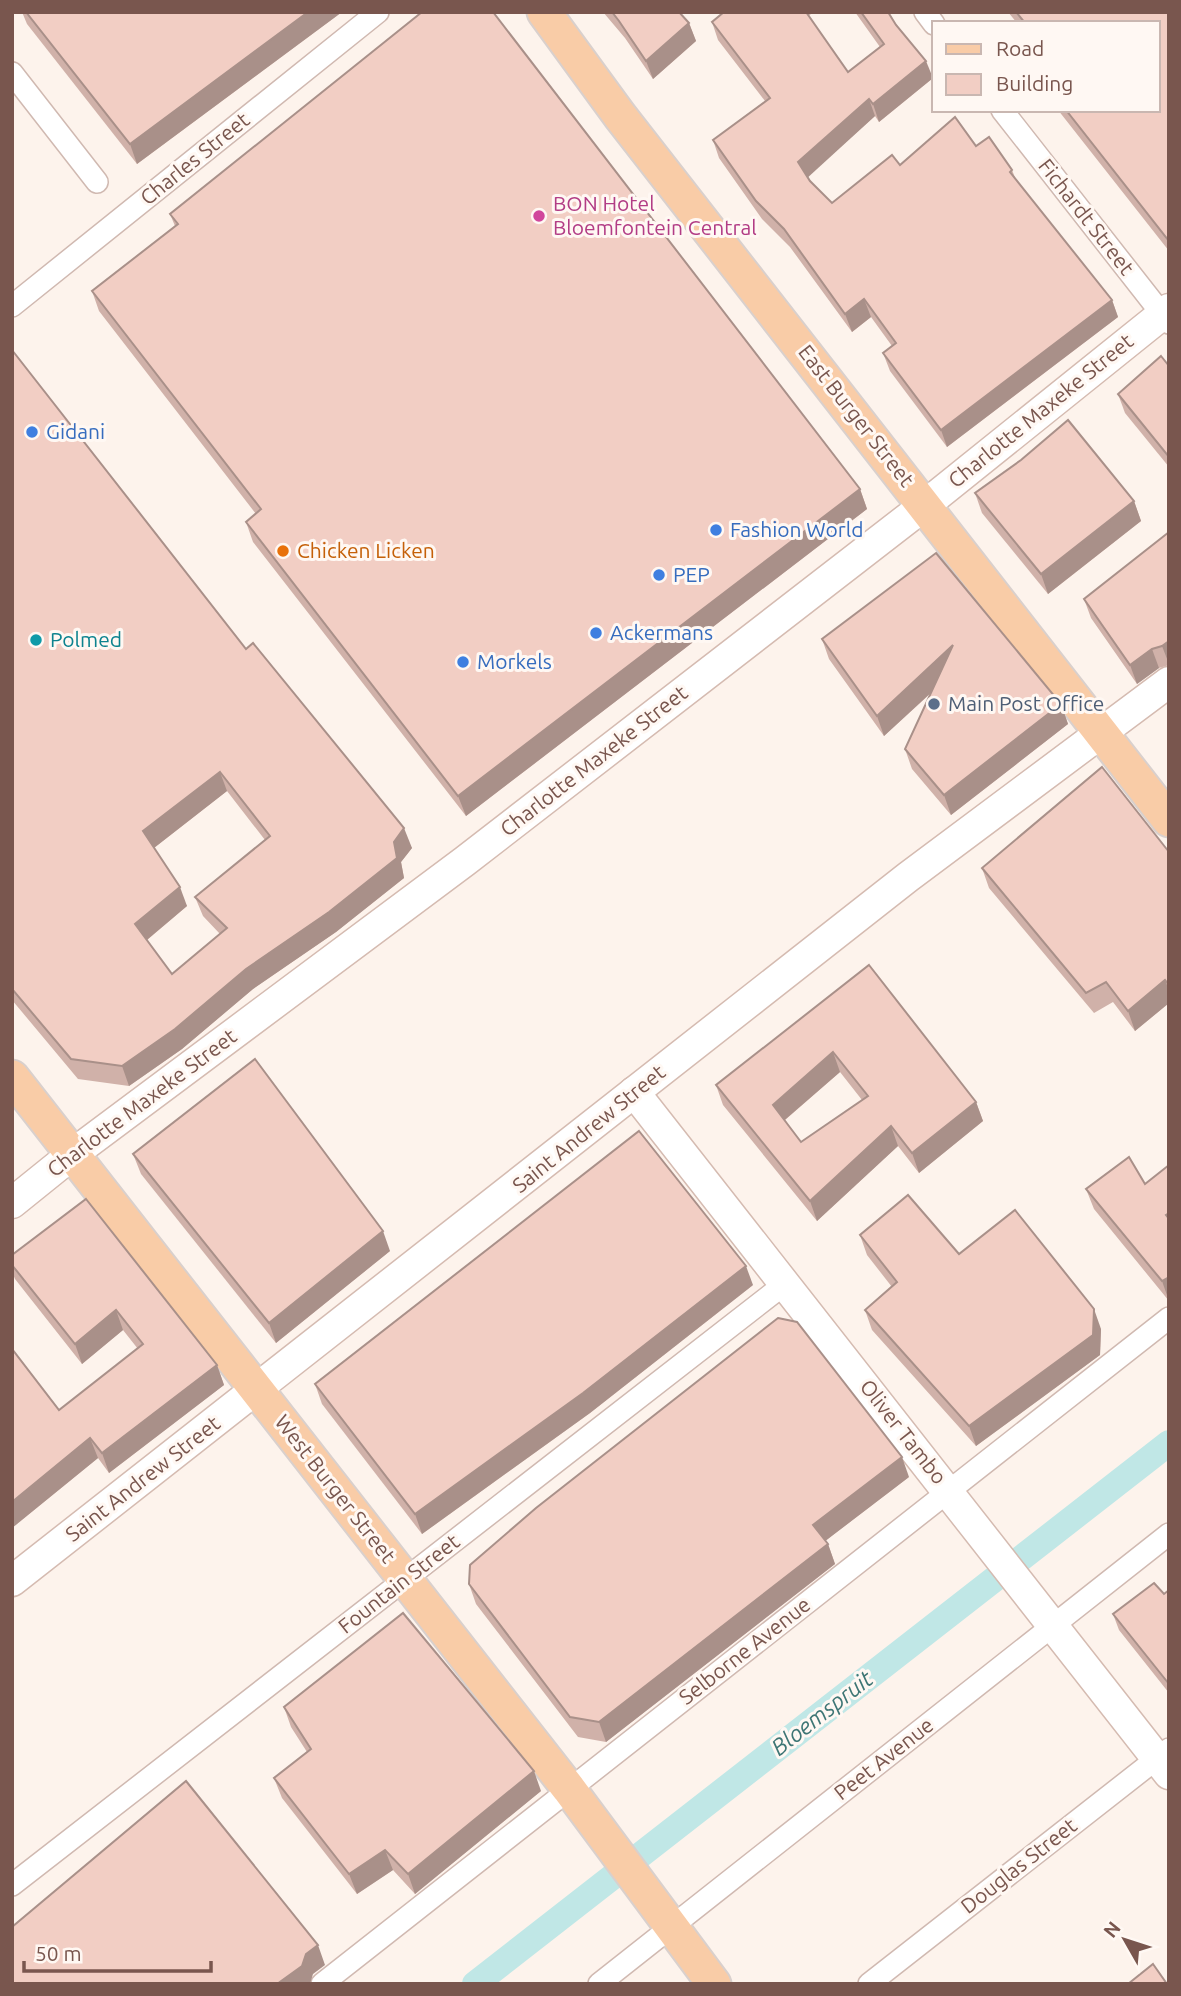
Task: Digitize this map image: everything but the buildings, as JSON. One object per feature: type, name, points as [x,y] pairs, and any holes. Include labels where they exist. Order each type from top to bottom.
[{"type":"main road","name":"East Burger Street","points":[[544,12],[620,116],[1169,820]]},
{"type":"main road","name":"West Burger Street","points":[[12,1077],[406,1579],[714,1984]]},
{"type":"street","name":"Charles Street","points":[[12,306],[378,12]]},
{"type":"street","points":[[12,73],[97,182]]},
{"type":"street","name":"Fichardt Street","points":[[1004,112],[1167,315]]},
{"type":"street","name":"Charlotte Maxeke Street","points":[[12,1203],[74,1153],[476,853],[1167,315]]},
{"type":"street","name":"Saint Andrew Street","points":[[12,1581],[908,877],[1169,682]]},
{"type":"street","name":"Oliver Tambo","points":[[634,1092],[1046,1616],[1165,1760]]},
{"type":"street","name":"Fountain Street","points":[[12,1885],[786,1283]]},
{"type":"street","name":"Selborne Avenue","points":[[322,1984],[578,1803],[949,1490],[1169,1318]]},
{"type":"street","name":"Peet Avenue","points":[[599,1984],[662,1916],[1046,1616],[1169,1534]]},
{"type":"street","name":"Douglas Street","points":[[869,1984],[1165,1760]]},
{"type":"waterway","name":"Bloemspruit","points":[[475,1984],[1169,1443]]},
{"type":"place","name":"BON Hotel Bloemfontein Central","points":[[539,216]]},
{"type":"place","name":"Gidani","points":[[32,432]]},
{"type":"place","name":"Fashion World","points":[[716,530]]},
{"type":"place","name":"Chicken Licken","points":[[283,551]]},
{"type":"place","name":"PEP","points":[[659,575]]},
{"type":"place","name":"Ackermans","points":[[596,633]]},
{"type":"place","name":"Polmed","points":[[36,640]]},
{"type":"place","name":"Morkels","points":[[463,662]]},
{"type":"place","name":"Main Post Office","points":[[934,704]]}]
